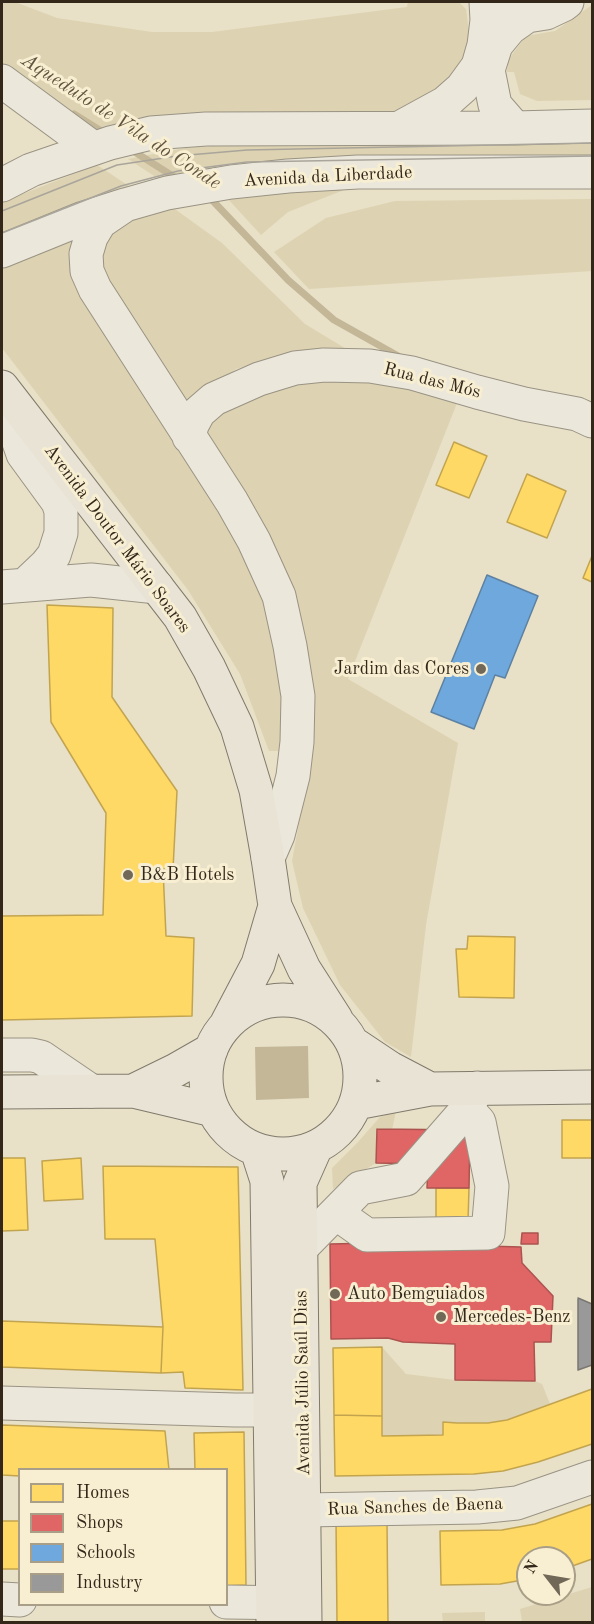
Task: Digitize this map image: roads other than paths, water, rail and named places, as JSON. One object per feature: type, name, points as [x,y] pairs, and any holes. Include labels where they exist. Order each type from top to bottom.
[{"type":"main road","name":"Avenida Doutor Mário Soares","points":[[2,387],[180,617],[209,668],[237,727],[255,790],[275,906],[304,969],[345,1032]]},
{"type":"main road","name":"Avenida Doutor Mário Soares","points":[[219,1037],[258,964],[275,906]]},
{"type":"main road","points":[[134,1091],[176,1070],[219,1037],[251,1006],[280,999],[310,1004],[390,1068],[430,1089],[472,1099],[592,1087]]},
{"type":"main road","points":[[219,1037],[206,1080],[213,1110],[231,1134],[257,1150],[287,1155],[316,1147],[341,1129],[356,1103],[361,1073],[345,1032]]},
{"type":"main road","points":[[356,1103],[430,1089]]},
{"type":"main road","points":[[2,1092],[134,1091],[213,1110]]},
{"type":"main road","name":"Avenida Júlio Saúl Dias","points":[[289,1613],[304,1510],[300,1183],[316,1147]]},
{"type":"main road","name":"Avenida Júlio Saúl Dias","points":[[257,1150],[267,1181],[270,1410],[289,1613]]},
{"type":"street","points":[[486,2],[505,12],[527,16],[546,13],[567,2]]},
{"type":"street","points":[[400,128],[446,103],[462,88],[478,66],[484,45],[487,20],[486,2]]},
{"type":"street","points":[[515,128],[495,105],[488,70],[498,42],[510,28],[527,16]]},
{"type":"street","points":[[2,81],[93,148]]},
{"type":"street","points":[[2,185],[31,170],[110,142],[151,133],[206,129],[592,126]]},
{"type":"street","name":"Avenida da Liberdade","points":[[2,250],[125,204],[167,193],[231,182],[358,172],[592,172]]},
{"type":"street","points":[[125,204],[100,222],[91,237],[86,254],[87,271],[94,289],[232,502],[254,541],[279,596],[290,646],[297,696],[297,741],[291,785],[278,835],[268,858]]},
{"type":"street","name":"Rua das Mós","points":[[189,437],[199,412],[214,399],[259,379],[295,368],[324,365],[370,366],[412,373],[524,404],[578,414],[592,421]]},
{"type":"street","points":[[2,407],[15,431],[23,454],[58,502],[61,511],[61,533],[54,555],[46,565],[13,586]]},
{"type":"street","points":[[13,586],[91,580],[157,586]]},
{"type":"street","points":[[2,1055],[41,1057],[91,1091]]},
{"type":"street","points":[[336,1213],[368,1235],[488,1233],[492,1186],[472,1099]]},
{"type":"street","points":[[301,1248],[360,1188],[406,1179],[472,1099]]},
{"type":"street","points":[[2,1403],[303,1410]]},
{"type":"street","name":"Rua Sanches de Baena","points":[[304,1510],[477,1507],[517,1503],[592,1477]]},
{"type":"street","points":[[2,1599],[18,1600]]},
{"type":"street","points":[[228,1602],[289,1613]]},
{"type":"waterway","name":"Aqueduto de Vila do Conde","points":[[74,114],[106,134]]},
{"type":"waterway","name":"Aqueduto de Vila do Conde","points":[[130,149],[179,180]]},
{"type":"waterway","name":"Aqueduto de Vila do Conde","points":[[207,197],[288,280],[334,320],[400,357]]},
{"type":"tram line","points":[[2,211],[117,165],[177,156],[247,150],[592,143]]},
{"type":"tram line","points":[[2,233],[121,186],[178,171],[247,162],[592,156]]},
{"type":"place","name":"Jardim das Cores","points":[[481,669]]},
{"type":"place","name":"B&B Hotels","points":[[128,875]]},
{"type":"place","name":"Auto Bemguiados","points":[[335,1294]]},
{"type":"place","name":"Mercedes-Benz","points":[[441,1317]]}]
